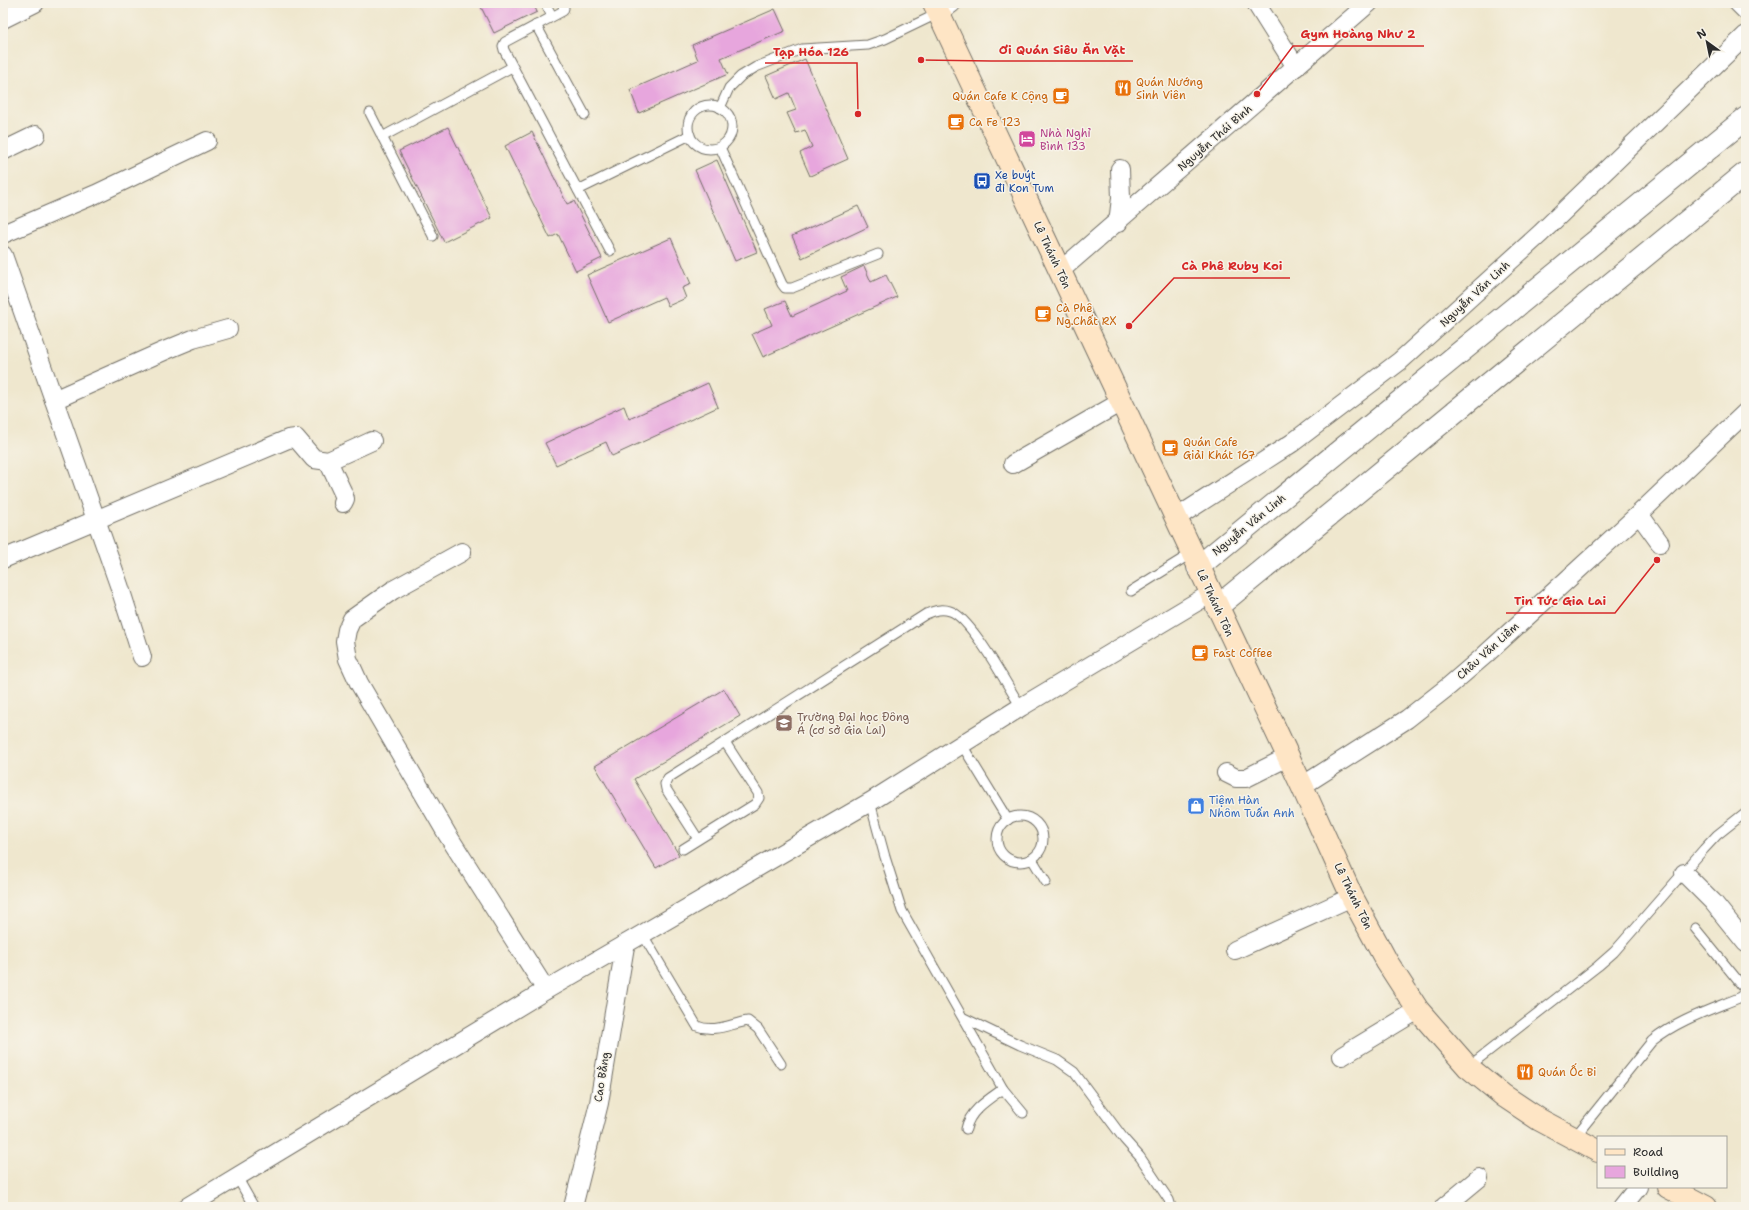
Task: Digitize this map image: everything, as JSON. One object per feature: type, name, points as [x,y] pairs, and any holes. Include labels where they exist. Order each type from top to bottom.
[{"type":"main road","name":"Lê Thánh Tôn","points":[[942,6],[1060,271],[1302,786],[1352,897],[1387,962],[1418,1010],[1468,1067],[1504,1096],[1540,1120],[1597,1150]]},
{"type":"main road","points":[[1670,1188],[1701,1206]]},
{"type":"street","points":[[3,19],[36,3]]},
{"type":"street","name":"Nguyễn Thái Bình","points":[[1060,271],[1296,68],[1369,3]]},
{"type":"street","points":[[1738,3],[1746,11]]},
{"type":"street","points":[[1257,5],[1296,68]]},
{"type":"street","name":"Nguyễn Văn Linh","points":[[1176,518],[1292,443],[1400,361],[1540,233],[1746,35]]},
{"type":"street","name":"Nguyễn Văn Linh","points":[[1195,560],[1746,118]]},
{"type":"street","points":[[3,151],[36,135]]},
{"type":"street","points":[[3,234],[96,194],[207,141]]},
{"type":"street","points":[[1118,222],[1121,198],[1120,169]]},
{"type":"street","points":[[187,1207],[546,990],[625,946],[870,802],[1021,707],[1214,601],[1746,173]]},
{"type":"street","points":[[3,255],[142,657]]},
{"type":"street","points":[[54,400],[193,339],[228,329]]},
{"type":"street","points":[[1012,464],[1121,402]]},
{"type":"street","name":"Châu Văn Liêm","points":[[1302,786],[1407,719],[1449,686],[1639,514],[1746,412]]},
{"type":"street","points":[[3,559],[292,438],[296,438],[314,459],[328,461],[372,441]]},
{"type":"street","points":[[328,461],[343,493],[344,503]]},
{"type":"street","points":[[1639,514],[1660,543]]},
{"type":"street","points":[[462,552],[393,590],[352,618],[347,630],[345,641],[348,659],[359,683],[447,834],[546,990]]},
{"type":"street","points":[[1226,773],[1236,778],[1246,778],[1288,757]]},
{"type":"street","points":[[1684,872],[1713,902],[1746,943]]},
{"type":"street","points":[[1236,950],[1352,897]]},
{"type":"street","name":"Cao Bằng","points":[[573,1207],[599,1103],[625,946]]},
{"type":"street","points":[[1342,1056],[1418,1010]]},
{"type":"street","points":[[1444,1207],[1479,1178]]},
{"type":"street","points":[[1622,1207],[1637,1188]]},
{"type":"lane","points":[[545,3],[552,16]]},
{"type":"lane","points":[[562,3],[564,8],[562,11],[505,42],[503,46],[512,67],[610,251]]},
{"type":"lane","points":[[720,108],[729,88],[741,76],[756,67],[802,49],[868,45],[885,39],[942,6]]},
{"type":"lane","points":[[536,25],[585,115]]},
{"type":"lane","points":[[382,137],[512,67]]},
{"type":"lane","points":[[710,106],[720,108],[727,113],[732,122],[732,132],[728,141],[720,147],[711,149],[701,147],[693,142],[690,135],[689,123],[693,114],[701,108],[710,106]]},
{"type":"lane","points":[[370,113],[433,236]]},
{"type":"lane","points":[[578,190],[690,135]]},
{"type":"lane","points":[[720,147],[782,284],[786,288],[792,288],[878,254]]},
{"type":"lane","points":[[1131,591],[1195,560]]},
{"type":"lane","points":[[698,839],[666,789],[665,784],[668,778],[926,614],[938,609],[950,611],[962,617],[976,636],[1021,707]]},
{"type":"lane","points":[[683,849],[755,804],[759,798],[758,793],[725,742]]},
{"type":"lane","points":[[962,745],[1008,820]]},
{"type":"lane","points":[[870,802],[902,911],[917,940],[964,1018],[1003,1089],[1023,1113]]},
{"type":"lane","points":[[1468,1067],[1609,957],[1718,835],[1746,812]]},
{"type":"lane","points":[[1017,817],[1026,817],[1034,820],[1040,827],[1044,836],[1043,845],[1039,853],[1032,859],[1024,862],[1015,862],[1007,858],[1001,852],[998,843],[998,834],[1002,826],[1008,820],[1017,817]]},
{"type":"lane","points":[[1032,859],[1046,882]]},
{"type":"lane","points":[[1574,1138],[1652,1041],[1665,1031],[1681,1022],[1741,997],[1745,993],[1744,988],[1696,928]]},
{"type":"lane","points":[[643,935],[697,1026],[705,1029],[721,1028],[748,1021],[758,1029],[781,1064]]},
{"type":"lane","points":[[964,1018],[1020,1045],[1057,1060],[1074,1072],[1140,1157],[1169,1200],[1171,1207]]},
{"type":"lane","points":[[966,1129],[970,1118],[986,1101],[1003,1089]]},
{"type":"lane","points":[[237,1177],[254,1207]]},
{"type":"building","points":[[479,3],[533,3],[537,12],[494,33]]},
{"type":"building","points":[[775,9],[785,31],[721,58],[728,74],[639,113],[630,90],[698,60],[692,45]]},
{"type":"building","points":[[805,59],[848,159],[810,176],[800,153],[812,147],[805,130],[796,133],[787,113],[796,110],[789,93],[776,99],[766,76]]},
{"type":"building","points":[[448,127],[492,218],[444,242],[399,151]]},
{"type":"building","points":[[532,132],[567,204],[574,201],[602,258],[576,271],[558,234],[550,238],[505,146]]},
{"type":"building","points":[[717,160],[757,252],[735,261],[695,170]]},
{"type":"building","points":[[858,206],[868,227],[802,258],[792,236]]},
{"type":"building","points":[[671,238],[691,284],[682,288],[686,298],[668,306],[664,297],[608,322],[587,275]]},
{"type":"building","points":[[864,266],[871,282],[886,275],[897,297],[763,357],[752,334],[772,325],[765,309],[785,301],[792,316],[847,291],[841,277]]},
{"type":"building","points":[[708,383],[718,407],[612,456],[606,442],[556,465],[545,443],[624,406],[629,419]]},
{"type":"building","points":[[724,689],[740,716],[634,779],[679,855],[656,868],[595,766]]},
{"type":"place","name":"Ơi Quán Siêu Ăn Vặt","points":[[921,60]]},
{"type":"place","name":"Quán Nướng Sinh Viên","points":[[1123,88]]},
{"type":"place","name":"Gym Hoàng Như 2","points":[[1257,94]]},
{"type":"place","name":"Quán Cafe K Cộng","points":[[1061,96]]},
{"type":"place","name":"Tạp Hóa 126","points":[[858,114]]},
{"type":"place","name":"Ca Fe 123","points":[[956,122]]},
{"type":"place","name":"Nhà Nghỉ Bình 133","points":[[1027,139]]},
{"type":"place","name":"Xe buýt đi Kon Tum","points":[[982,181]]},
{"type":"place","name":"Cà Phê Ng.Chất RX","points":[[1043,314]]},
{"type":"place","name":"Cà Phê Ruby Koi","points":[[1129,326]]},
{"type":"place","name":"Quán Cafe Giải Khát 167","points":[[1170,448]]},
{"type":"place","name":"Tin Tức Gia Lai","points":[[1657,560]]},
{"type":"place","name":"Fast Coffee","points":[[1200,653]]},
{"type":"place","name":"Trường Đại học Đông Á (cơ sở Gia Lai)","points":[[784,723]]},
{"type":"place","name":"Tiệm Hàn Nhôm Tuấn Anh","points":[[1196,806]]},
{"type":"place","name":"Quán Ốc Bi","points":[[1525,1072]]}]
